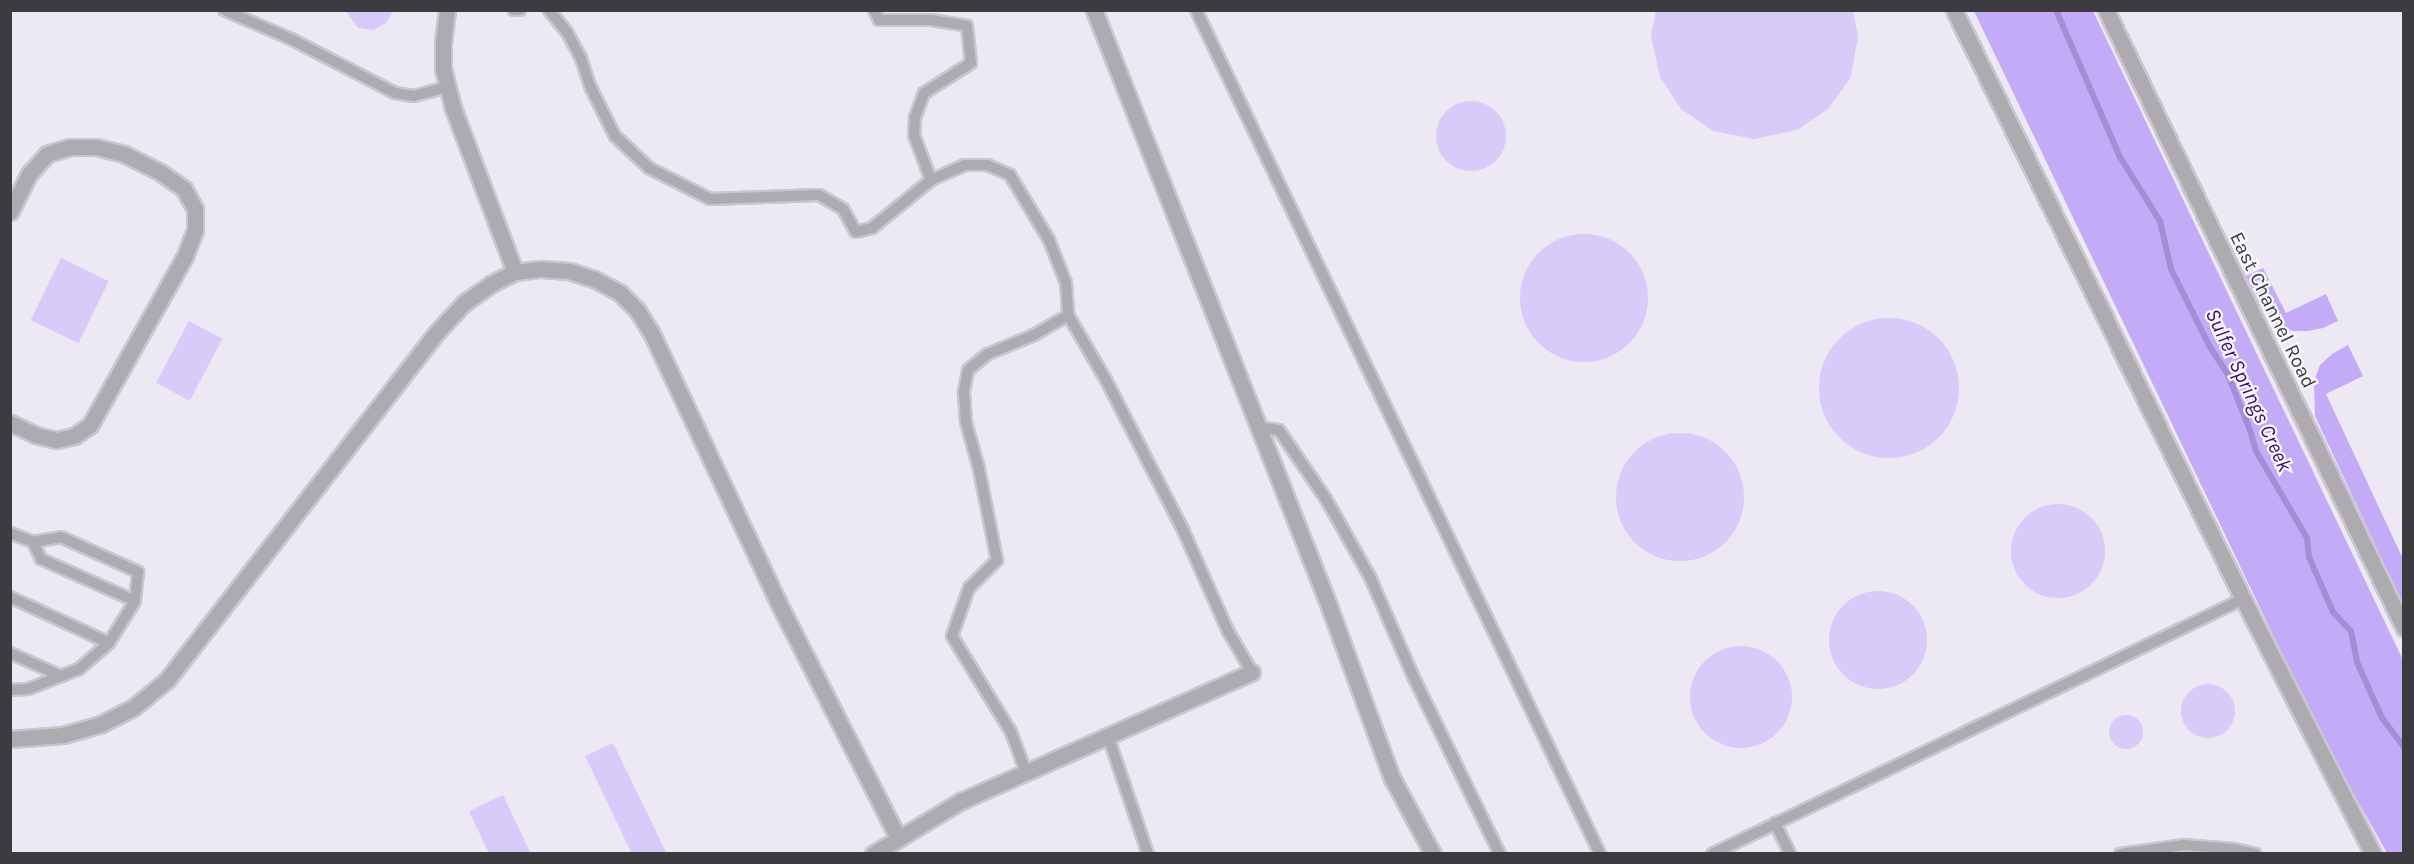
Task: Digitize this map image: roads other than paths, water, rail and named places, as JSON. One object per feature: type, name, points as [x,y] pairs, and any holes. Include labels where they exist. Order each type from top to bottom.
[{"type":"street","points":[[447,10],[443,42],[443,69],[453,108],[515,272]]},
{"type":"street","points":[[1094,10],[1326,598],[1392,778],[1432,854]]},
{"type":"street","points":[[1954,10],[2242,598],[2373,854]]},
{"type":"street","name":"East Channel Road","points":[[2106,10],[2403,628]]},
{"type":"street","points":[[10,212],[35,167],[47,154],[70,147],[96,147],[124,154],[160,172],[184,189],[195,209],[195,230],[185,256],[90,424],[74,436],[56,440],[36,435],[10,423]]},
{"type":"street","points":[[10,739],[63,735],[101,724],[135,707],[167,680],[436,332],[464,303],[491,284],[515,272],[541,269],[569,271],[594,279],[620,293],[637,310],[651,332],[778,602],[898,838]]},
{"type":"street","points":[[873,854],[961,801],[1252,672]]},
{"type":"lane","points":[[224,10],[291,39],[395,93],[414,96],[448,87]]},
{"type":"lane","points":[[514,10],[520,10]]},
{"type":"lane","points":[[549,10],[567,32],[581,58],[591,88],[615,136],[649,168],[710,199],[819,195],[843,209],[856,232],[872,228],[931,180],[965,165],[987,165],[1010,175],[1049,240],[1066,283],[1068,315],[1111,390],[1183,530],[1228,631],[1252,672]]},
{"type":"lane","points":[[874,10],[879,20],[931,20],[967,26],[971,63],[924,93],[915,118],[914,135],[931,180]]},
{"type":"lane","points":[[1196,10],[1600,854]]},
{"type":"lane","points":[[1026,772],[1011,732],[951,636],[969,588],[997,560],[979,469],[966,422],[964,391],[968,370],[988,354],[1034,335],[1068,315]]},
{"type":"lane","points":[[1258,427],[1279,430],[1332,509],[1370,577],[1413,676],[1500,854]]},
{"type":"lane","points":[[10,533],[33,542],[61,537],[138,572],[135,601],[109,643],[79,669],[28,689],[10,690]]},
{"type":"lane","points":[[33,542],[41,559],[135,601]]},
{"type":"lane","points":[[10,597],[109,643]]},
{"type":"lane","points":[[1712,854],[2242,598]]},
{"type":"lane","points":[[10,653],[61,676]]},
{"type":"lane","points":[[1108,736],[1148,854]]},
{"type":"lane","points":[[1775,823],[1790,854]]},
{"type":"lane","points":[[2120,854],[2184,845],[2234,849],[2255,854]]},
{"type":"waterway","name":"Sulfer Springs Creek","points":[[2056,10],[2120,157],[2160,221],[2171,269],[2210,347],[2228,375],[2256,451],[2307,538],[2309,557],[2333,612],[2351,631],[2357,662],[2382,718],[2404,747]]}]
